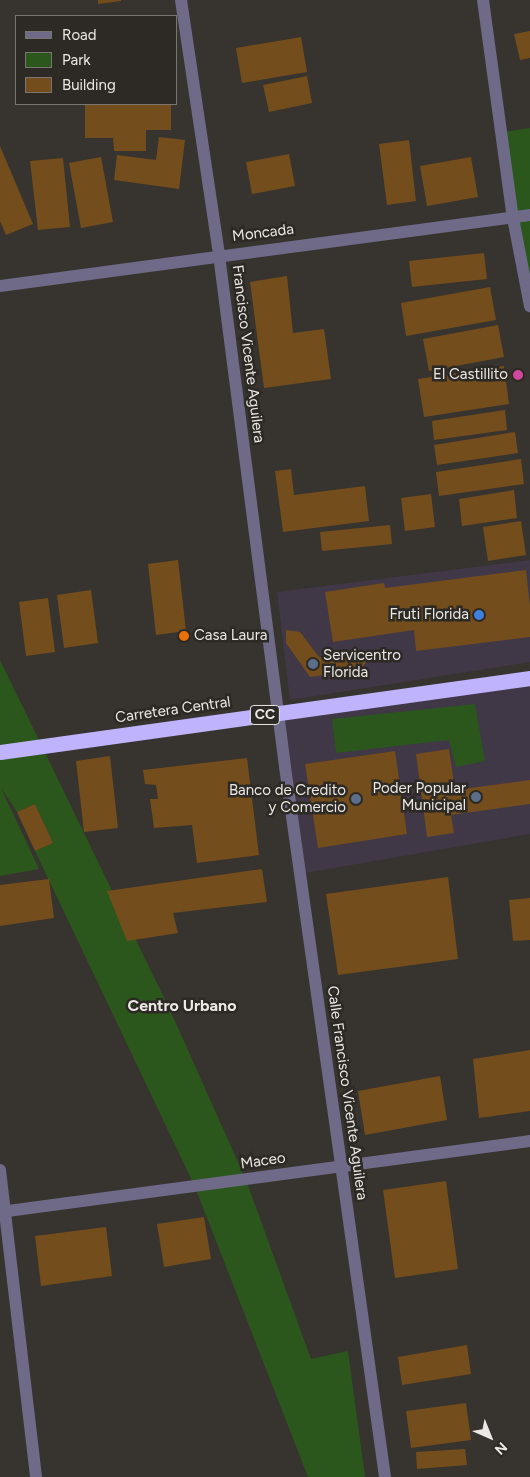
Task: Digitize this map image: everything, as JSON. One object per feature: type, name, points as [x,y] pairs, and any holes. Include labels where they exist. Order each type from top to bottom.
[{"type":"highway","name":"Carretera Central","points":[[0,752],[530,678]]},
{"type":"street","name":"Francisco Vicente Aguilera","points":[[181,0],[219,255],[279,714]]},
{"type":"street","points":[[483,0],[513,218],[530,306]]},
{"type":"street","name":"Moncada","points":[[0,286],[219,255],[530,215]]},
{"type":"street","name":"Calle Francisco Vicente Aguilera","points":[[279,714],[385,1477]]},
{"type":"street","name":"Maceo","points":[[2,1212],[530,1141]]},
{"type":"street","points":[[0,1170],[2,1212],[36,1477]]},
{"type":"shaded area","points":[[530,560],[530,662],[290,700],[277,592]]},
{"type":"shaded area","points":[[530,678],[530,834],[300,874],[279,713]]},
{"type":"green space","points":[[530,128],[530,305],[502,132]]},
{"type":"green space","points":[[0,660],[170,1010],[246,1180],[311,1359],[348,1351],[365,1477],[308,1477],[195,1187],[35,851],[53,843],[35,804],[17,812],[1,788],[39,869],[0,876]]},
{"type":"green space","points":[[475,704],[485,761],[456,767],[449,740],[336,753],[332,719]]},
{"type":"building","points":[[98,0],[121,0],[121,1],[98,4]]},
{"type":"building","points":[[530,31],[530,58],[520,60],[514,34]]},
{"type":"building","points":[[301,37],[307,72],[242,83],[236,48]]},
{"type":"building","points":[[307,76],[312,103],[269,112],[263,85]]},
{"type":"building","points":[[85,105],[171,105],[171,130],[146,130],[146,151],[114,151],[113,138],[85,138]]},
{"type":"building","points":[[159,137],[185,140],[179,189],[114,180],[117,155],[156,160]]},
{"type":"building","points":[[409,140],[416,201],[387,205],[379,144]]},
{"type":"building","points":[[0,146],[33,224],[6,235],[0,221]]},
{"type":"building","points":[[289,154],[295,186],[252,194],[246,162]]},
{"type":"building","points":[[101,157],[113,222],[81,228],[69,163]]},
{"type":"building","points":[[471,157],[478,197],[427,206],[420,166]]},
{"type":"building","points":[[63,158],[70,227],[38,230],[30,161]]},
{"type":"building","points":[[484,253],[487,279],[412,287],[409,261]]},
{"type":"building","points":[[287,276],[293,333],[324,329],[331,379],[264,388],[250,282]]},
{"type":"building","points":[[490,287],[496,320],[406,336],[401,303]]},
{"type":"building","points":[[498,325],[504,357],[429,371],[423,339]]},
{"type":"building","points":[[504,366],[509,404],[424,417],[418,379]]},
{"type":"building","points":[[505,410],[507,430],[434,440],[432,421]]},
{"type":"building","points":[[515,432],[518,453],[437,465],[434,445]]},
{"type":"building","points":[[521,459],[524,484],[439,496],[436,472]]},
{"type":"building","points":[[291,469],[294,495],[365,486],[369,521],[283,532],[275,471]]},
{"type":"building","points":[[514,490],[517,518],[462,526],[459,499]]},
{"type":"building","points":[[431,494],[435,527],[405,531],[401,498]]},
{"type":"building","points":[[521,521],[526,555],[488,561],[483,527]]},
{"type":"building","points":[[390,525],[392,544],[322,551],[320,532]]},
{"type":"building","points":[[178,560],[186,631],[156,635],[148,564]]},
{"type":"building","points":[[526,570],[530,606],[530,637],[416,651],[414,630],[333,642],[325,592],[384,583],[385,588]]},
{"type":"building","points":[[91,590],[98,643],[64,648],[57,595]]},
{"type":"building","points":[[48,598],[55,652],[26,656],[19,602]]},
{"type":"building","points":[[286,630],[300,632],[319,657],[355,652],[367,661],[360,670],[310,677],[286,643]]},
{"type":"building","name":"Poder Popular Municipal","points":[[449,749],[455,790],[530,780],[530,804],[451,815],[454,833],[427,837],[416,754]]},
{"type":"building","name":"Banco de Credito y Comercio","points":[[395,751],[407,834],[318,848],[305,764]]},
{"type":"building","points":[[110,756],[118,828],[84,832],[76,761]]},
{"type":"building","points":[[247,758],[259,855],[197,863],[192,825],[154,828],[150,799],[158,799],[156,785],[145,784],[143,770]]},
{"type":"building","points":[[35,804],[53,843],[35,851],[17,812]]},
{"type":"building","points":[[262,869],[267,902],[173,913],[178,933],[127,941],[107,891]]},
{"type":"building","points":[[448,877],[458,959],[338,975],[326,894]]},
{"type":"building","points":[[49,879],[54,918],[0,926],[0,885]]},
{"type":"building","points":[[530,898],[530,940],[513,941],[509,900]]},
{"type":"building","points":[[530,1050],[530,1111],[479,1118],[473,1059]]},
{"type":"building","points":[[440,1076],[447,1120],[365,1135],[358,1091]]},
{"type":"building","points":[[446,1181],[458,1269],[395,1278],[383,1190]]},
{"type":"building","points":[[204,1217],[211,1259],[164,1267],[157,1224]]},
{"type":"building","points":[[106,1227],[112,1276],[41,1286],[35,1236]]},
{"type":"building","points":[[467,1345],[471,1374],[402,1385],[398,1357]]},
{"type":"building","points":[[466,1403],[471,1440],[411,1448],[406,1411]]},
{"type":"building","points":[[465,1449],[467,1465],[417,1469],[416,1452]]},
{"type":"place","name":"El Castillito","points":[[518,375]]},
{"type":"place","name":"Fruti Florida","points":[[479,615]]},
{"type":"place","name":"Casa Laura","points":[[184,636]]},
{"type":"place","name":"Servicentro Florida","points":[[313,664]]},
{"type":"place","name":"Poder Popular Municipal","points":[[476,797]]},
{"type":"place","name":"Banco de Credito y Comercio","points":[[356,799]]},
{"type":"district","name":"Centro Urbano","points":[[182,1006]]}]
